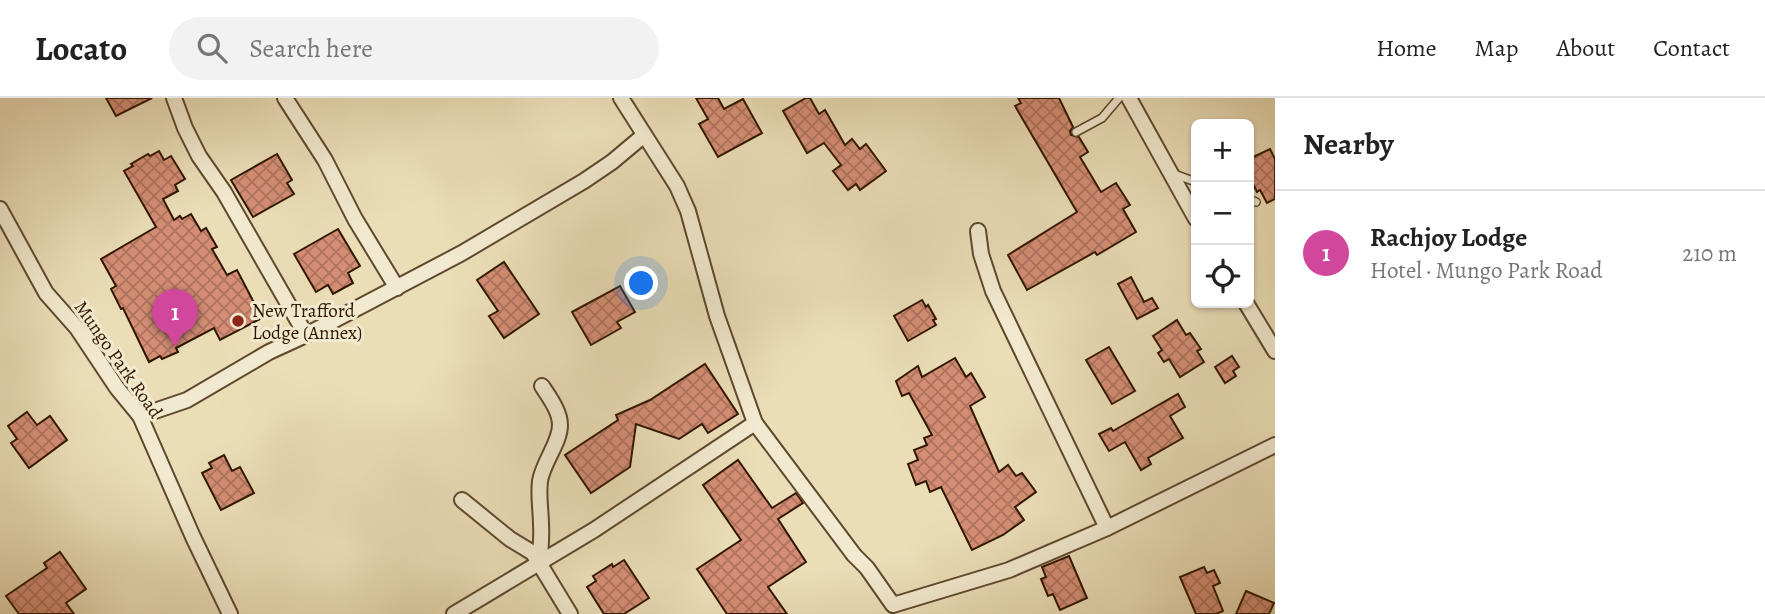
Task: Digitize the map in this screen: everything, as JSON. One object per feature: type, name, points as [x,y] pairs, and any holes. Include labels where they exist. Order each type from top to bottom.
[{"type":"street","points":[[174,98],[199,156],[224,192],[306,335]]},
{"type":"street","points":[[285,98],[325,160],[355,219],[397,288]]},
{"type":"street","points":[[621,98],[677,186],[688,211],[716,316],[755,424],[896,609],[1009,570],[1107,528],[1275,445]]},
{"type":"street","points":[[1129,98],[1191,210]]},
{"type":"street","points":[[140,416],[187,400],[269,352],[397,288],[584,181],[643,136]]},
{"type":"street","name":"Mungo Park Road","points":[[0,209],[46,293],[77,328],[117,388],[140,416],[230,614]]},
{"type":"street","points":[[978,231],[981,254],[993,291],[1107,528]]},
{"type":"street","points":[[1249,308],[1275,351]]},
{"type":"street","points":[[540,563],[540,481],[543,465],[561,426],[555,407],[542,386]]},
{"type":"street","points":[[459,613],[755,424]]},
{"type":"street","points":[[462,500],[519,546],[533,553],[570,614]]},
{"type":"lane","points":[[1076,132],[1102,118],[1119,98]]},
{"type":"lane","points":[[1170,173],[1191,179]]},
{"type":"building","points":[[106,98],[152,98],[116,116]]},
{"type":"building","points":[[696,98],[718,98],[724,109],[743,99],[762,133],[718,157],[699,124],[708,119]]},
{"type":"building","points":[[810,98],[819,114],[825,110],[845,145],[852,139],[860,149],[866,144],[886,171],[860,190],[856,184],[848,190],[833,171],[841,165],[824,143],[807,153],[783,111]]},
{"type":"building","points":[[1018,98],[1059,98],[1073,127],[1071,135],[1079,137],[1088,152],[1080,157],[1101,192],[1116,183],[1130,205],[1123,209],[1136,232],[1027,290],[1008,255],[1077,212],[1015,106],[1021,103]]},
{"type":"building","points":[[1270,149],[1275,159],[1275,199],[1267,203],[1260,190],[1257,192],[1254,186],[1254,157]]},
{"type":"building","points":[[159,151],[164,160],[171,156],[185,179],[175,185],[178,191],[163,199],[174,220],[191,214],[201,231],[206,228],[217,247],[212,249],[227,275],[237,270],[262,318],[220,340],[214,328],[176,348],[178,352],[149,362],[111,289],[116,286],[101,259],[156,227],[124,171],[148,154],[150,156]]},
{"type":"building","points":[[277,154],[292,180],[287,183],[294,194],[253,217],[231,180]]},
{"type":"building","points":[[338,229],[360,266],[348,273],[353,283],[333,294],[328,285],[316,292],[294,254]]},
{"type":"building","points":[[504,262],[539,314],[504,338],[489,316],[498,311],[477,280]]},
{"type":"building","points":[[1131,277],[1144,302],[1152,298],[1158,308],[1137,319],[1118,284]]},
{"type":"building","points":[[620,286],[635,312],[617,322],[621,328],[591,345],[572,312]]},
{"type":"building","points":[[922,300],[936,319],[933,320],[936,325],[908,341],[894,316]]},
{"type":"building","points":[[1177,320],[1186,335],[1190,333],[1201,349],[1197,351],[1204,362],[1180,377],[1169,359],[1164,362],[1158,353],[1162,350],[1153,336]]},
{"type":"building","points":[[1109,347],[1135,391],[1112,404],[1086,360]]},
{"type":"building","points":[[1232,356],[1239,367],[1233,371],[1236,376],[1225,383],[1215,367]]},
{"type":"building","points":[[955,358],[966,377],[971,373],[985,397],[970,406],[999,472],[1008,465],[1016,476],[1022,473],[1036,492],[1015,507],[1024,520],[1003,535],[972,550],[941,487],[930,492],[926,481],[916,485],[908,464],[918,460],[914,450],[927,445],[924,438],[932,435],[909,393],[902,396],[896,381],[918,366],[922,377]]},
{"type":"building","points":[[705,364],[738,414],[708,433],[702,424],[679,439],[636,424],[630,467],[591,493],[565,455],[618,420],[616,415],[650,400]]},
{"type":"building","points":[[1178,394],[1185,407],[1170,416],[1183,438],[1148,458],[1151,464],[1141,470],[1125,442],[1109,451],[1099,434],[1111,428],[1113,431]]},
{"type":"building","points":[[27,412],[37,425],[50,416],[67,440],[29,468],[11,443],[17,439],[8,426]]},
{"type":"building","points":[[224,455],[232,471],[240,467],[254,493],[221,510],[202,473],[212,468],[209,463]]},
{"type":"building","points":[[738,460],[772,508],[796,493],[803,503],[778,519],[806,562],[768,587],[787,614],[727,614],[697,569],[741,540],[703,485]]},
{"type":"building","points":[[60,552],[86,589],[66,603],[74,614],[19,614],[6,596],[47,568],[44,563]]},
{"type":"building","points":[[1069,556],[1087,598],[1060,610],[1053,594],[1048,596],[1041,579],[1046,577],[1042,567]]},
{"type":"building","points":[[624,560],[649,598],[624,614],[604,614],[587,587],[596,581],[593,576]]},
{"type":"building","points":[[1204,567],[1207,573],[1214,570],[1220,583],[1213,586],[1223,611],[1216,614],[1196,614],[1180,577]]},
{"type":"building","points":[[1246,591],[1274,603],[1269,614],[1236,614]]},
{"type":"place","name":"New Trafford Lodge (Annex)","points":[[238,321]]},
{"type":"place","name":"Rachjoy Lodge","points":[[175,347]]}]
